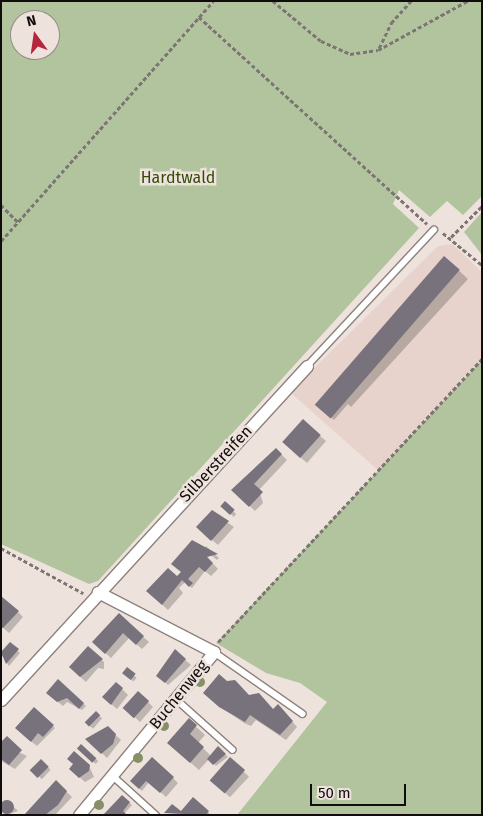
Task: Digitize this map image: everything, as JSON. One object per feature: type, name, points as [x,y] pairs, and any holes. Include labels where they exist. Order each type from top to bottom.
[{"type":"street","name":"Silberstreifen","points":[[1,700],[307,366]]},
{"type":"street","points":[[95,596],[214,652]]},
{"type":"street","name":"Buchenweg","points":[[79,815],[214,652]]},
{"type":"lane","name":"Silberstreifen","points":[[307,366],[434,230]]},
{"type":"lane","name":"Buchenweg","points":[[214,652],[303,714]]},
{"type":"lane","points":[[176,699],[233,750]]},
{"type":"lane","points":[[112,776],[156,815]]},
{"type":"path","points":[[1,241],[213,1]]},
{"type":"path","points":[[273,1],[320,41],[350,54],[378,50],[467,1]]},
{"type":"path","points":[[378,50],[391,23],[411,1]]},
{"type":"path","points":[[199,17],[434,230],[452,237],[482,265]]},
{"type":"path","points":[[1,206],[18,222]]},
{"type":"path","points":[[452,237],[482,206]]},
{"type":"path","points":[[214,652],[216,644],[482,360]]},
{"type":"path","points":[[1,548],[95,596]]},
{"type":"shaded area","points":[[452,244],[482,272],[482,361],[380,472],[290,392],[438,246]]},
{"type":"green space","name":"Hardtwald","points":[[1,1],[482,1],[482,196],[463,215],[447,201],[430,217],[399,190],[393,204],[419,228],[98,581],[89,584],[1,544]]},
{"type":"green space","points":[[482,212],[482,255],[464,232]]},
{"type":"green space","points":[[482,360],[482,815],[237,815],[327,702],[300,683],[266,673],[216,643]]},
{"type":"building","points":[[444,256],[460,270],[331,418],[315,405]]},
{"type":"building","points":[[303,419],[321,435],[300,458],[282,442]]},
{"type":"building","points":[[276,448],[282,454],[254,484],[263,492],[249,507],[231,490]]},
{"type":"building","points":[[225,501],[235,510],[230,515],[220,506]]},
{"type":"building","points":[[212,510],[229,521],[211,541],[196,527]]},
{"type":"building","points":[[192,540],[218,554],[207,557],[213,563],[205,572],[199,567],[188,579],[193,583],[189,587],[182,580],[162,605],[146,591],[168,568],[177,576],[181,572],[171,564]]},
{"type":"building","points":[[1,596],[19,611],[3,628],[1,627]]},
{"type":"building","points":[[119,613],[144,636],[136,645],[123,633],[105,654],[92,642]]},
{"type":"building","points":[[10,642],[19,649],[6,664],[1,652]]},
{"type":"building","points":[[88,646],[103,659],[80,677],[69,667]]},
{"type":"building","points":[[175,649],[186,659],[165,683],[156,676]]},
{"type":"building","points":[[127,667],[136,674],[131,680],[122,673]]},
{"type":"building","points":[[219,674],[227,681],[235,680],[249,695],[259,693],[273,709],[278,704],[293,721],[280,735],[250,715],[245,722],[219,707],[203,693]]},
{"type":"building","points":[[58,679],[84,703],[79,709],[67,698],[57,702],[46,693]]},
{"type":"building","points":[[116,682],[123,688],[111,705],[102,697]]},
{"type":"building","points":[[138,691],[149,701],[134,718],[123,708]]},
{"type":"building","points":[[34,707],[54,725],[43,737],[38,733],[31,742],[15,728]]},
{"type":"building","points":[[96,711],[100,715],[89,727],[85,722]]},
{"type":"building","points":[[189,718],[197,725],[190,734],[204,747],[190,763],[167,743]]},
{"type":"building","points":[[108,726],[116,734],[113,744],[101,754],[85,739]]},
{"type":"building","points":[[7,736],[22,750],[9,765],[1,759],[1,742]]},
{"type":"building","points":[[81,744],[96,758],[92,763],[77,748]]},
{"type":"building","points":[[218,746],[226,754],[213,765],[207,759]]},
{"type":"building","points":[[74,751],[90,765],[89,771],[79,778],[69,769],[73,764],[67,759]]},
{"type":"building","points":[[152,757],[174,777],[160,793],[146,781],[139,789],[130,781]]},
{"type":"building","points":[[230,757],[245,770],[225,794],[210,780]]},
{"type":"building","points":[[41,759],[49,767],[37,778],[30,770]]},
{"type":"building","points":[[56,780],[67,791],[58,805],[45,815],[24,815]]},
{"type":"building","points":[[122,795],[130,802],[123,811],[127,815],[103,815]]},
{"type":"building","points":[[193,797],[209,811],[206,815],[164,813],[172,804],[181,811]]},
{"type":"building","points":[[7,800],[12,802],[14,807],[12,812],[7,814],[2,812],[0,807],[2,802]]}]
